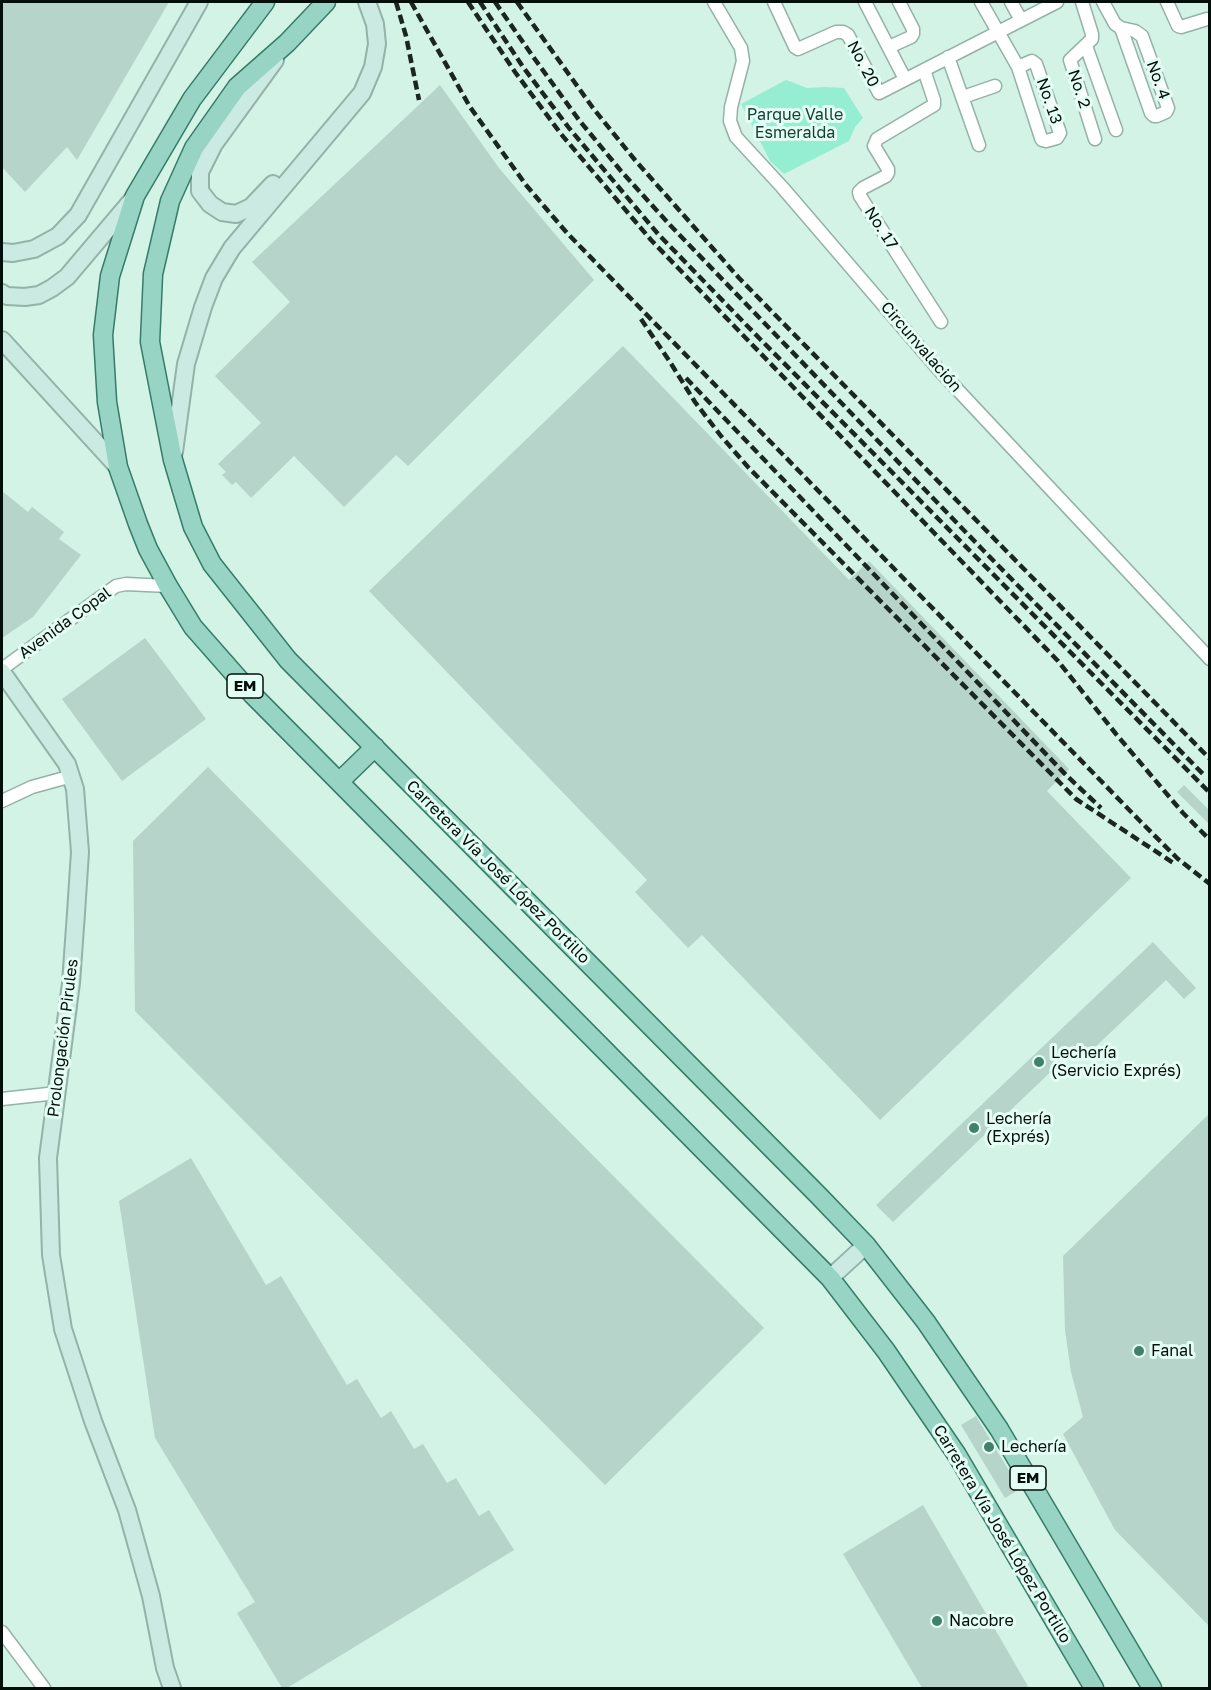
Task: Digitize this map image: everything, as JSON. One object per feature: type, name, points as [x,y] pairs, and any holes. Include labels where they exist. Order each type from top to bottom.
[{"type":"main road","points":[[2,252],[13,253],[34,249],[58,236],[78,215],[199,2]]},
{"type":"main road","name":"Carretera Vía José López Portillo","points":[[264,2],[192,99],[135,196],[110,276],[103,335],[107,402],[118,467],[141,532],[168,586],[194,627],[252,694],[830,1278],[886,1352],[957,1455],[1094,1689]]},
{"type":"main road","points":[[173,460],[186,364],[214,278],[232,248],[362,93],[373,67],[377,44],[375,24],[367,2]]},
{"type":"main road","name":"Carretera Vía José López Portillo","points":[[324,4],[287,43],[237,87],[194,148],[170,201],[153,274],[150,342],[173,460],[193,527],[212,564],[288,660],[866,1245],[926,1322],[999,1429],[1152,1689]]},
{"type":"main road","points":[[287,43],[214,144],[200,172],[200,191],[210,204],[222,212],[236,214],[251,207],[295,161],[315,150]]},
{"type":"main road","points":[[2,293],[7,296],[25,297],[39,295],[52,288],[67,277],[135,196]]},
{"type":"main road","points":[[2,340],[118,467]]},
{"type":"main road","name":"Prolongación Pirules","points":[[2,671],[67,764],[75,789],[80,852],[71,983],[48,1158],[51,1255],[63,1329],[93,1420],[127,1510],[151,1596],[165,1668],[172,1689]]},
{"type":"main road","points":[[339,782],[375,747]]},
{"type":"main road","points":[[830,1278],[866,1245]]},
{"type":"street","name":"Circunvalación","points":[[714,2],[741,48],[743,61],[730,107],[730,121],[736,137],[782,187],[940,371],[1209,659]]},
{"type":"street","name":"No. 20","points":[[774,2],[798,49],[836,32],[843,32],[848,35],[879,93],[906,79]]},
{"type":"street","points":[[865,2],[906,79],[1057,2]]},
{"type":"street","points":[[889,47],[913,34],[913,29],[899,2]]},
{"type":"street","name":"No. 13","points":[[981,2],[1018,67],[1041,138],[1046,141],[1057,138],[1060,133],[1036,64],[1032,61],[1018,67]]},
{"type":"street","points":[[1011,2],[1021,20]]},
{"type":"street","name":"No. 2","points":[[1082,2],[1092,39],[1070,60],[1095,139]]},
{"type":"street","name":"No. 4","points":[[1103,2],[1115,24],[1142,36],[1168,108],[1166,112],[1157,116],[1151,113],[1121,28]]},
{"type":"street","points":[[1167,2],[1178,26],[1207,19]]},
{"type":"street","name":"No. 2","points":[[1086,46],[1116,130]]},
{"type":"street","points":[[948,57],[979,145]]},
{"type":"street","name":"No. 17","points":[[924,70],[934,105],[877,139],[874,146],[888,169],[888,173],[859,192],[941,322]]},
{"type":"street","points":[[963,97],[994,86]]},
{"type":"street","name":"Avenida Copal","points":[[2,671],[116,586],[126,584],[168,586]]},
{"type":"street","points":[[2,801],[32,787],[72,776]]},
{"type":"street","points":[[2,1099],[57,1093]]},
{"type":"street","points":[[2,1632],[44,1689]]},
{"type":"green space","name":"Parque Valle Esmeralda","points":[[786,80],[807,88],[844,88],[863,118],[855,127],[849,141],[784,174],[770,161],[741,104]]},
{"type":"building","points":[[2,2],[169,2],[77,160],[67,147],[25,192],[2,167]]},
{"type":"building","points":[[440,85],[499,168],[594,280],[408,466],[396,455],[344,507],[294,456],[251,498],[236,482],[232,485],[222,475],[226,472],[218,464],[261,423],[215,376],[290,302],[252,262]]},
{"type":"building","points":[[623,346],[849,580],[869,561],[1069,769],[1047,791],[1131,878],[880,1120],[702,935],[688,948],[635,892],[647,880],[369,591]]},
{"type":"building","points":[[2,491],[28,512],[32,507],[64,532],[59,539],[81,555],[33,617],[2,638]]},
{"type":"building","points":[[145,638],[206,719],[122,781],[62,699]]},
{"type":"building","points":[[208,767],[764,1328],[605,1485],[135,1011],[133,841]]},
{"type":"building","points":[[1184,785],[1210,811],[1210,825],[1177,792]]},
{"type":"building","name":"Lechería (Exprés)","points":[[1153,942],[1196,988],[1184,999],[1166,980],[1090,1052],[1081,1043],[893,1222],[876,1205]]},
{"type":"building","name":"Fanal","points":[[1210,1113],[1210,1627],[1115,1530],[1063,1434],[1083,1417],[1071,1372],[1065,1330],[1063,1256]]},
{"type":"building","points":[[191,1158],[266,1285],[281,1276],[347,1385],[357,1379],[381,1418],[391,1411],[414,1449],[423,1444],[447,1483],[456,1478],[479,1516],[489,1510],[514,1550],[287,1688],[282,1688],[237,1613],[255,1602],[155,1438],[119,1201]]},
{"type":"building","points":[[976,1416],[1020,1489],[1005,1498],[961,1425]]},
{"type":"building","name":"Nacobre","points":[[923,1505],[1029,1688],[922,1688],[843,1554]]},
{"type":"railway","points":[[396,2],[406,36],[419,100]]},
{"type":"railway","points":[[411,2],[470,107],[526,185],[567,233],[1139,820],[1178,859],[1210,884]]},
{"type":"railway","points":[[468,2],[515,72],[561,134],[651,240],[1058,661],[1183,813],[1210,840]]},
{"type":"railway","points":[[480,2],[523,67],[569,128],[658,234],[1210,793]]},
{"type":"railway","points":[[495,2],[579,120],[670,225],[982,549],[1203,774]]},
{"type":"railway","points":[[517,2],[593,108],[635,160],[739,278],[1210,759]]},
{"type":"railway","points":[[641,319],[695,402],[748,467],[1076,799],[1175,864]]},
{"type":"railway","points":[[686,378],[1067,776],[1101,808]]},
{"type":"place","name":"Lechería (Servicio Exprés)","points":[[1039,1062]]},
{"type":"place","name":"Lechería (Exprés)","points":[[974,1128]]},
{"type":"place","name":"Fanal","points":[[1139,1351]]},
{"type":"place","name":"Lechería","points":[[989,1447]]},
{"type":"place","name":"Nacobre","points":[[937,1621]]}]
